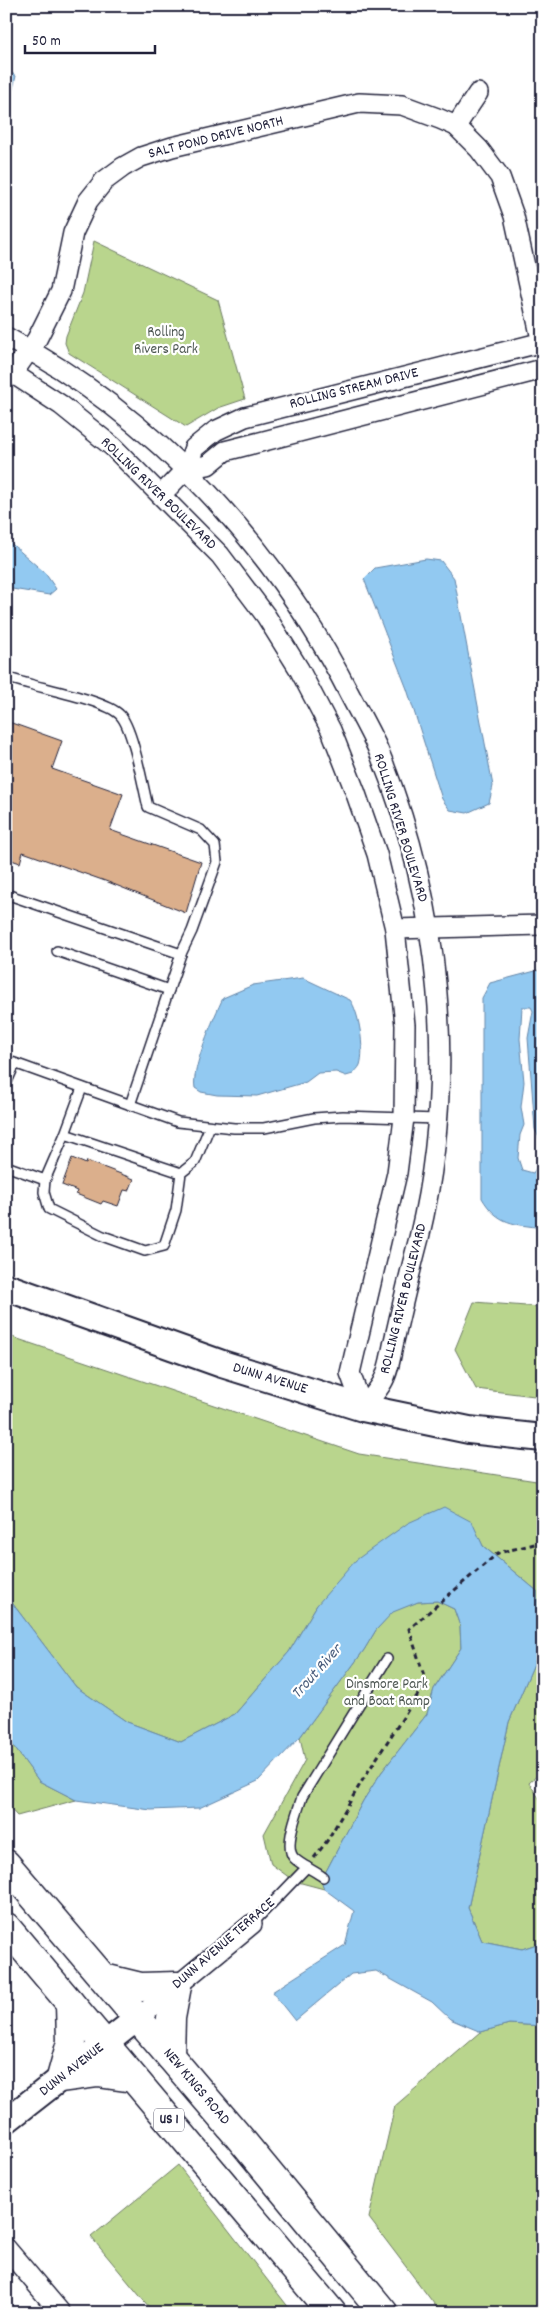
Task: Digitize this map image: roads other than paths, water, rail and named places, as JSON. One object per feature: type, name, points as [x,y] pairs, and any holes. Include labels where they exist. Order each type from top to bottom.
[{"type":"highway","name":"NEW KINGS ROAD","points":[[6,1864],[170,2056],[384,2313]]},
{"type":"highway","name":"US 1","points":[[6,1927],[332,2313]]},
{"type":"highway","points":[[104,1978],[141,1987],[177,1986],[171,2018],[170,2056]]},
{"type":"highway","points":[[70,2003],[71,2042],[61,2078],[98,2073],[133,2078]]},
{"type":"main road","name":"DUNN AVENUE","points":[[6,1288],[222,1364],[363,1408],[469,1430],[543,1438]]},
{"type":"street","points":[[478,93],[456,126],[479,149],[500,177],[514,216],[542,344]]},
{"type":"street","name":"SALT POND DRIVE NORTH","points":[[10,371],[30,350],[61,291],[73,233],[88,201],[104,181],[141,157],[360,102],[402,105],[456,126]]},
{"type":"street","name":"ROLLING RIVER BOULEVARD","points":[[6,337],[79,381],[129,419],[186,468],[240,529],[291,593],[335,664],[376,747],[416,867],[429,927],[438,1000],[440,1051],[438,1119],[427,1202],[384,1381],[363,1408]]},
{"type":"street","name":"ROLLING STREAM DRIVE","points":[[162,494],[186,468],[194,448],[215,431],[245,418],[542,344]]},
{"type":"street","name":"ROLLING STREAM DRIVE","points":[[186,468],[208,464],[225,450],[543,369]]},
{"type":"street","name":"ROLLING RIVER BOULEVARD","points":[[10,371],[61,405],[113,447],[162,494],[220,555],[266,616],[299,669],[331,730],[355,790],[377,854],[394,929],[406,1025],[404,1118],[397,1173],[350,1373],[363,1408]]},
{"type":"street","points":[[394,929],[543,925]]},
{"type":"street","name":"DUNN AVENUE TERRACE","points":[[138,2018],[252,1924]]},
{"type":"street","name":"DUNN AVENUE","points":[[6,2121],[138,2018]]},
{"type":"street","points":[[6,2248],[61,2313]]},
{"type":"lane","points":[[6,677],[23,684],[101,704],[120,714],[128,729],[148,807],[201,830],[215,845],[217,862],[169,990],[130,1105]]},
{"type":"lane","points":[[6,894],[182,954]]},
{"type":"lane","points":[[57,951],[169,990]]},
{"type":"lane","points":[[6,1084],[10,1062],[178,1122],[234,1128],[264,1128],[314,1118],[343,1116],[438,1119]]},
{"type":"lane","points":[[82,1088],[45,1180],[44,1192],[49,1210],[103,1236],[145,1251],[164,1246],[176,1210],[181,1173],[195,1162],[210,1126]]},
{"type":"lane","points":[[65,1134],[181,1173]]},
{"type":"lane","points":[[6,1166],[45,1180]]},
{"type":"lane","points":[[323,1877],[293,1857],[290,1846],[294,1820],[302,1797],[387,1659]]},
{"type":"lane","name":"DUNN AVENUE TERRACE","points":[[252,1924],[307,1866]]},
{"type":"water","points":[[6,69],[16,76],[12,93],[6,102]]},
{"type":"water","points":[[6,539],[45,573],[56,589],[49,595],[6,588]]},
{"type":"water","points":[[426,559],[441,561],[454,578],[493,786],[489,803],[467,813],[450,810],[442,799],[407,689],[364,579],[375,568]]},
{"type":"water","points":[[543,969],[543,1228],[508,1222],[494,1214],[482,1198],[482,998],[490,983]],"holes":[[[522,1007],[531,1007],[533,1011],[528,1038],[535,1129],[542,1145],[541,1161],[533,1173],[522,1170],[518,1158],[520,1135],[524,1125],[521,1107],[524,1082],[520,1039]]]},
{"type":"water","points":[[303,978],[350,1000],[353,1005],[358,1021],[362,1050],[360,1065],[353,1074],[346,1076],[336,1072],[318,1073],[306,1082],[257,1096],[217,1095],[201,1092],[195,1088],[196,1069],[200,1056],[223,998],[253,985]]},
{"type":"water","name":"Trout River","points":[[444,1507],[472,1522],[483,1546],[537,1591],[539,1652],[509,1722],[468,1908],[482,1941],[522,1949],[543,1942],[543,2026],[509,2024],[481,2032],[450,2019],[432,2002],[376,1971],[351,1974],[295,2021],[272,1992],[345,1945],[354,1911],[324,1889],[323,1877],[363,1801],[381,1773],[427,1714],[434,1689],[461,1648],[460,1626],[454,1609],[437,1601],[418,1602],[393,1612],[376,1630],[364,1650],[300,1737],[258,1781],[199,1808],[151,1810],[76,1800],[39,1781],[6,1736],[6,1595],[76,1687],[127,1722],[181,1742],[235,1714],[289,1652],[317,1605],[356,1560],[408,1523]]},
{"type":"park label","name":"Rolling Rivers Park","points":[[166,342]]},
{"type":"park label","name":"Dinsmore Park and Boat Ramp","points":[[387,1694]]}]
